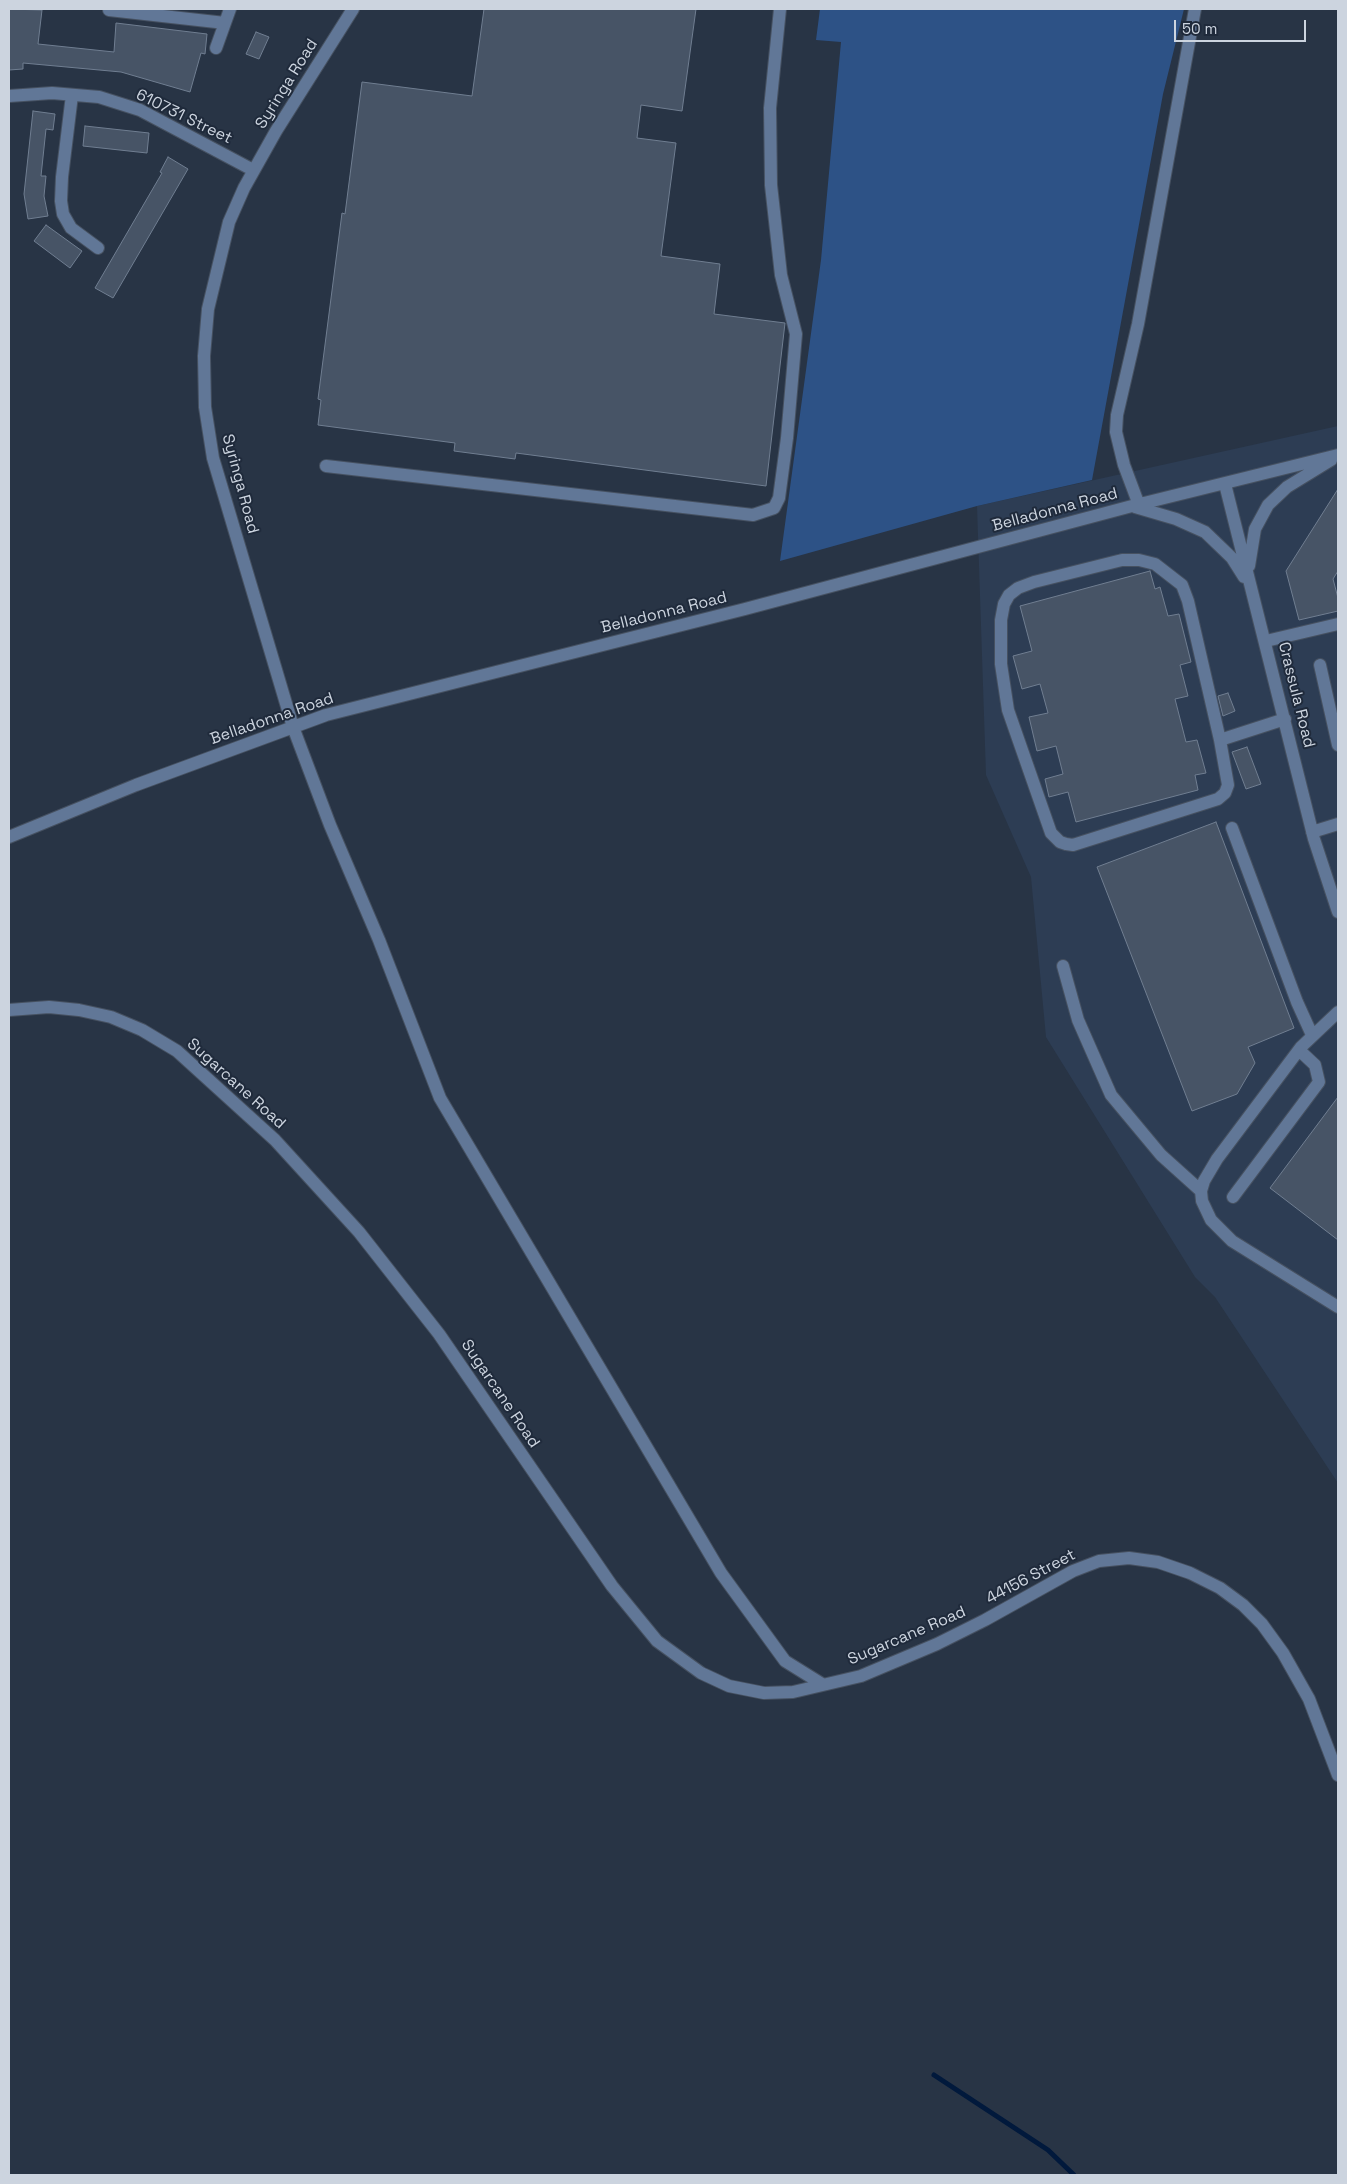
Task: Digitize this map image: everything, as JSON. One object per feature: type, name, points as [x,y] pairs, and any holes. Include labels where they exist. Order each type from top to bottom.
[{"type":"street","points":[[216,48],[230,9]]},
{"type":"street","name":"Syringa Road","points":[[353,9],[253,170],[229,222],[210,300],[204,356],[205,407],[213,458],[293,727],[330,825],[372,922],[440,1098],[721,1573],[785,1660],[822,1684]]},
{"type":"street","points":[[326,466],[753,514],[774,508],[779,498],[787,438],[796,334],[781,274],[771,185],[770,108],[780,9]]},
{"type":"street","points":[[1195,9],[1138,324],[1117,415],[1116,432],[1136,505],[1176,519],[1205,532],[1232,558],[1255,596]]},
{"type":"street","points":[[109,10],[225,23]]},
{"type":"street","name":"610731 Street","points":[[9,96],[52,93],[99,97],[140,110],[253,170]]},
{"type":"street","points":[[72,95],[61,201],[63,214],[71,228],[98,248]]},
{"type":"street","points":[[1249,578],[1250,555],[1255,529],[1268,505],[1287,487],[1338,455]]},
{"type":"street","name":"Belladonna Road","points":[[9,838],[136,785],[326,715],[745,609],[1136,505],[1338,455]]},
{"type":"street","name":"Crassula Road","points":[[1225,484],[1255,596],[1312,832],[1338,912]]},
{"type":"street","points":[[1122,560],[1139,560],[1155,564],[1182,585],[1188,601],[1220,740],[1228,785],[1225,793],[1218,800],[1073,845],[1060,842],[1051,833],[1008,710],[1001,664],[1001,620],[1004,604],[1009,595],[1018,588],[1034,582],[1122,560]]},
{"type":"street","points":[[1266,641],[1338,624]]},
{"type":"street","points":[[1320,665],[1338,744]]},
{"type":"street","points":[[1220,740],[1285,719]]},
{"type":"street","points":[[1312,832],[1338,824]]},
{"type":"street","points":[[1232,828],[1297,1002],[1312,1035]]},
{"type":"street","points":[[1063,966],[1078,1020],[1111,1095],[1161,1156],[1201,1190]]},
{"type":"street","name":"Sugarcane Road","points":[[9,1010],[49,1007],[79,1010],[111,1017],[142,1030],[177,1052],[275,1140],[359,1232],[439,1334],[612,1586],[657,1641],[701,1673],[729,1686],[764,1693],[793,1692],[861,1676],[937,1644],[985,1620]]},
{"type":"street","points":[[1338,1012],[1312,1035],[1299,1050],[1217,1159],[1204,1180],[1201,1190],[1202,1201],[1211,1220],[1232,1241],[1338,1307]]},
{"type":"street","points":[[1232,1197],[1319,1082],[1315,1065],[1299,1050]]},
{"type":"street","name":"44156 Street","points":[[985,1620],[1073,1571],[1099,1561],[1129,1558],[1158,1562],[1190,1573],[1220,1588],[1243,1605],[1262,1624],[1283,1653],[1309,1699],[1338,1775]]},
{"type":"shaded area","points":[[820,9],[1184,9],[1163,94],[1092,480],[977,506],[780,561],[821,260],[841,42],[816,40]]},
{"type":"shaded area","points":[[1338,426],[1338,1483],[1215,1297],[1195,1277],[1046,1037],[1031,877],[986,775],[977,506]]},
{"type":"building","points":[[9,9],[42,10],[38,44],[114,52],[116,23],[207,34],[205,54],[201,53],[190,92],[121,72],[23,63],[23,69],[9,70]]},
{"type":"building","points":[[484,9],[696,9],[682,111],[641,105],[637,138],[676,143],[661,256],[720,264],[714,314],[785,323],[766,486],[516,453],[515,459],[454,451],[455,443],[318,425],[321,400],[318,399],[342,213],[345,214],[362,82],[472,96]]},
{"type":"building","points":[[256,32],[269,37],[259,59],[246,54]]},
{"type":"building","points":[[33,111],[55,114],[53,130],[46,129],[41,176],[46,176],[44,196],[48,216],[28,219],[24,194]]},
{"type":"building","points":[[85,126],[149,133],[147,153],[83,146]]},
{"type":"building","points":[[168,157],[188,169],[113,298],[95,288],[162,173],[160,172]]},
{"type":"building","points":[[46,225],[82,251],[70,268],[34,241]]},
{"type":"building","points":[[1338,489],[1338,571],[1333,579],[1338,598],[1338,611],[1299,620],[1286,571]]},
{"type":"building","points":[[1150,571],[1155,589],[1160,587],[1168,616],[1179,614],[1191,662],[1180,665],[1188,696],[1175,699],[1186,742],[1197,740],[1206,773],[1195,775],[1198,790],[1076,822],[1068,792],[1049,797],[1045,779],[1063,774],[1056,746],[1037,751],[1029,717],[1048,713],[1040,684],[1022,689],[1013,656],[1032,651],[1020,606]]},
{"type":"building","points":[[1228,693],[1235,711],[1223,716],[1218,696]]},
{"type":"building","points":[[1247,747],[1261,784],[1246,789],[1232,752]]},
{"type":"building","points":[[1216,822],[1294,1028],[1248,1047],[1255,1063],[1237,1094],[1192,1111],[1097,867]]},
{"type":"building","points":[[1338,1097],[1338,1240],[1270,1188]]},
{"type":"waterway","points":[[934,2075],[1048,2150],[1074,2175]]}]
